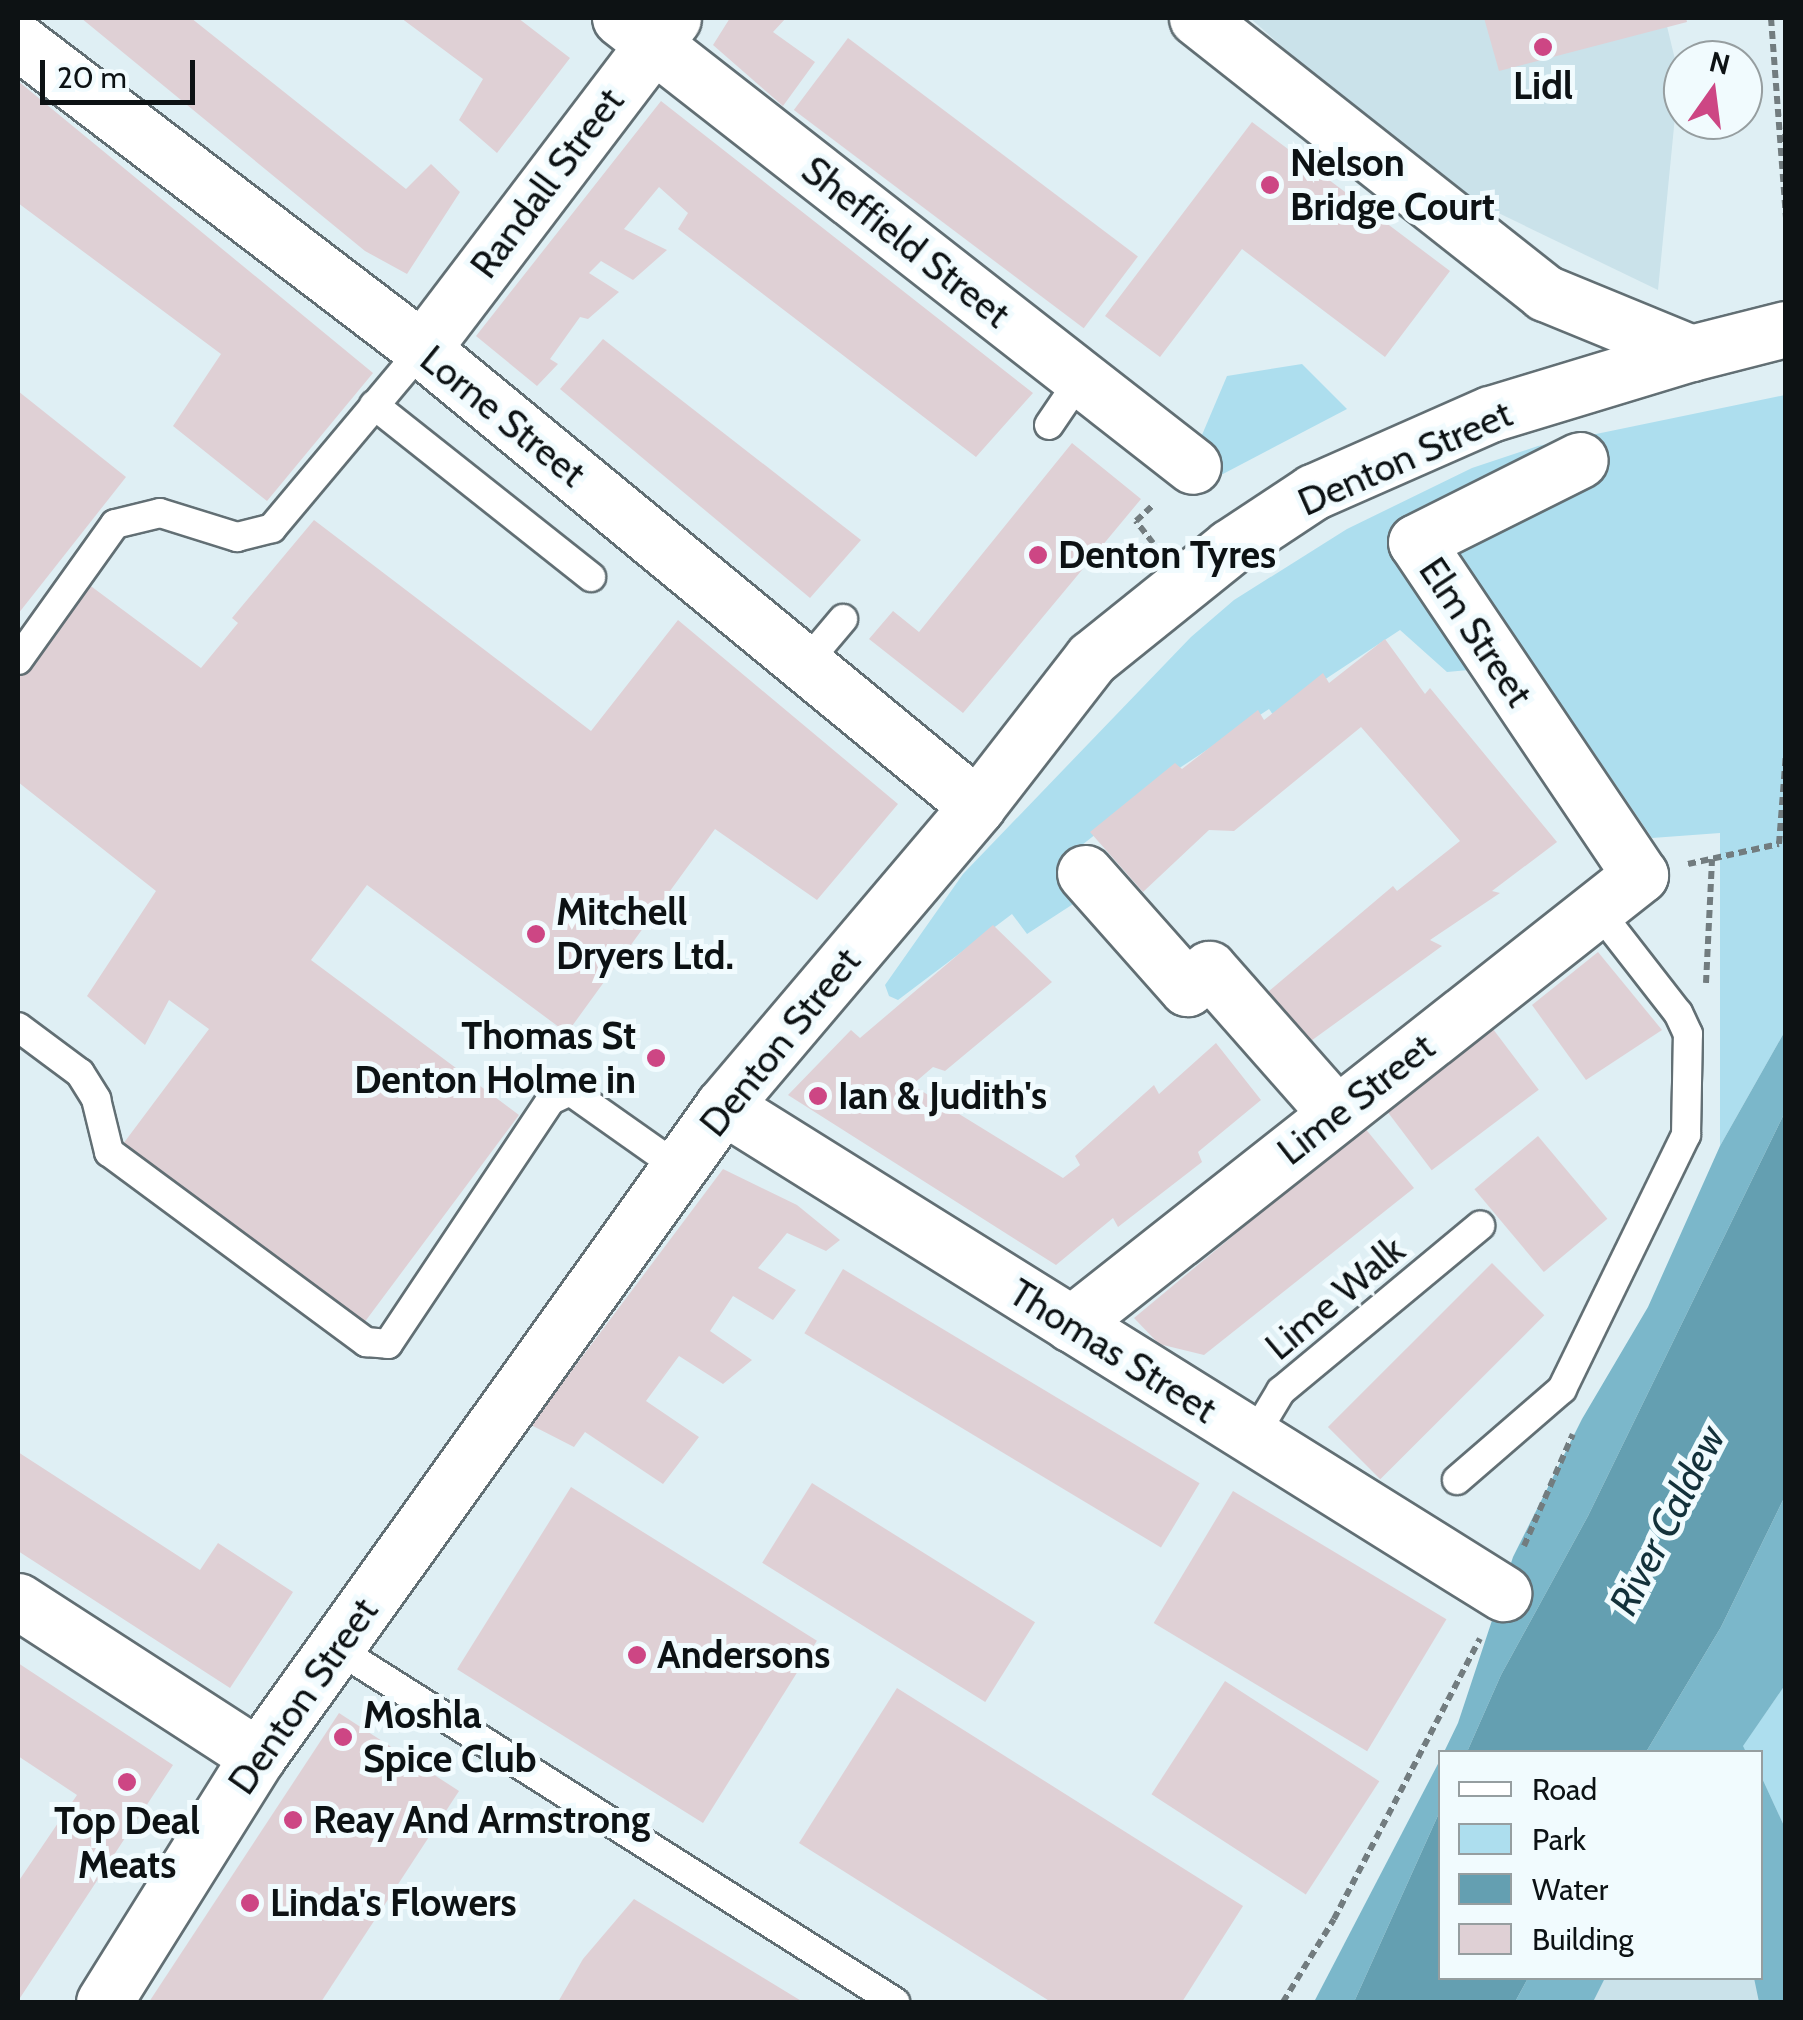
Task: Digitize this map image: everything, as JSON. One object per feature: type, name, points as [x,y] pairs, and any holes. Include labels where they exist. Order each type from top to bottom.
[{"type":"street","points":[[1197,18],[1545,293],[1691,353]]},
{"type":"street","name":"Randall Street","points":[[422,348],[649,26]]},
{"type":"street","name":"Sheffield Street","points":[[649,26],[1193,466]]},
{"type":"street","name":"Lorne Street","points":[[18,41],[422,348],[977,806]]},
{"type":"street","name":"Denton Street","points":[[104,2002],[258,1756],[723,1106],[977,806],[1092,658],[1230,546],[1313,492],[1490,414],[1691,353],[1786,329]]},
{"type":"street","name":"Elm Street","points":[[1580,460],[1416,542],[1640,875]]},
{"type":"street","points":[[1085,873],[1187,988],[1209,969],[1337,1114]]},
{"type":"street","name":"Lime Street","points":[[1071,1324],[1640,875]]},
{"type":"street","name":"Thomas Street","points":[[723,1106],[1503,1594]]},
{"type":"street","points":[[18,1601],[258,1756]]},
{"type":"lane","points":[[18,660],[115,524],[160,513],[237,537],[272,528],[422,348]]},
{"type":"lane","points":[[1050,425],[1081,378]]},
{"type":"lane","points":[[374,404],[591,578]]},
{"type":"lane","points":[[804,664],[843,619]]},
{"type":"lane","points":[[1458,1480],[1562,1389],[1686,1135],[1688,1034],[1678,1014],[1598,908]]},
{"type":"lane","points":[[18,1027],[80,1074],[96,1099],[108,1152],[366,1342],[388,1344],[552,1100],[570,1091],[679,1168]]},
{"type":"lane","name":"Lime Walk","points":[[1252,1439],[1281,1391],[1480,1226]]},
{"type":"lane","points":[[336,1648],[895,2002]]},
{"type":"path","points":[[1772,18],[1786,217]]},
{"type":"path","points":[[1185,583],[1136,522],[1193,466]]},
{"type":"path","points":[[1712,858],[1779,844],[1786,753]]},
{"type":"path","points":[[1283,2002],[1334,1919],[1503,1594]]},
{"type":"shaded area","points":[[1250,18],[1665,18],[1670,40],[1663,40],[1663,140],[1673,140],[1658,290],[1434,182]]},
{"type":"shaded area","points":[[1785,1031],[1785,1112],[1588,1516],[1501,1675],[1468,1750],[1445,1750],[1458,1723],[1513,1557],[1582,1419],[1648,1307],[1720,1146]]},
{"type":"shaded area","points":[[1785,1496],[1785,1685],[1743,1746],[1745,1750],[1647,1750],[1721,1627]]},
{"type":"shaded area","points":[[1785,1685],[1785,2002],[1593,2002],[1604,1980],[1763,1980],[1763,1750],[1739,1750]]},
{"type":"shaded area","points":[[1438,1764],[1438,1815],[1354,2002],[1314,2002]]},
{"type":"shaded area","points":[[1763,1780],[1785,1828],[1785,2002],[1759,2002],[1754,1980],[1763,1980]]},
{"type":"shaded area","points":[[1527,1980],[1604,1980],[1593,2002],[1515,2002]]},
{"type":"green space","points":[[1302,364],[1347,409],[1221,475],[1199,442],[1227,376]]},
{"type":"green space","points":[[1785,395],[1785,1031],[1720,1146],[1720,833],[1652,838],[1534,664],[1447,672],[1400,630],[1324,680],[1278,722],[1269,709],[1181,767],[1068,856],[1087,895],[1027,934],[1012,914],[898,1000],[889,996],[885,985],[963,874],[1191,637],[1234,600],[1347,529],[1472,468],[1538,446]]},
{"type":"green space","points":[[1785,1685],[1785,1828],[1763,1780],[1763,1750],[1742,1747]]},
{"type":"water","name":"River Caldew","points":[[1785,1112],[1785,1496],[1721,1627],[1647,1750],[1468,1750],[1501,1675],[1588,1516]]},
{"type":"water","points":[[1438,1815],[1438,1980],[1527,1980],[1515,2002],[1354,2002]]},
{"type":"building","points":[[81,18],[191,18],[406,189],[431,164],[460,192],[407,274],[365,251]]},
{"type":"building","points":[[401,18],[518,18],[570,58],[497,153],[459,120],[483,79]]},
{"type":"building","points":[[730,18],[786,18],[773,32],[815,62],[783,106],[713,45]]},
{"type":"building","name":"Lidl","points":[[1484,18],[1686,18],[1687,22],[1499,71]]},
{"type":"building","points":[[848,38],[1138,256],[1084,328],[794,110]]},
{"type":"building","points":[[18,81],[373,373],[267,501],[173,426],[221,354],[18,203]]},
{"type":"building","points":[[661,101],[1033,393],[976,457],[678,229],[688,213],[659,187],[624,229],[667,250],[633,280],[601,261],[589,273],[619,292],[588,319],[580,317],[550,359],[558,364],[537,386],[476,336]]},
{"type":"building","name":"Nelson Bridge Court","points":[[1252,122],[1450,271],[1385,357],[1242,249],[1160,357],[1105,316]]},
{"type":"building","points":[[603,339],[861,540],[810,598],[560,389]]},
{"type":"building","points":[[18,391],[126,477],[18,614]]},
{"type":"building","name":"Denton Tyres","points":[[1072,443],[1141,499],[963,713],[869,639],[893,611],[919,632]]},
{"type":"building","name":"Mitchell Dryers Ltd.","points":[[314,520],[591,731],[678,620],[898,804],[817,900],[715,829],[567,1033],[367,885],[311,960],[519,1115],[358,1331],[117,1152],[209,1029],[169,1000],[145,1045],[87,996],[156,891],[18,782],[18,669],[84,581],[201,668],[238,623],[232,618]]},
{"type":"building","points":[[1385,639],[1425,694],[1430,688],[1557,842],[1492,891],[1500,893],[1430,940],[1442,946],[1304,1046],[1262,997],[1393,886],[1397,891],[1460,841],[1361,727],[1234,831],[1209,830],[1143,892],[1090,832],[1175,763],[1182,769],[1258,710],[1264,720],[1323,673],[1329,683]]},
{"type":"building","points":[[993,925],[1052,982],[945,1071],[933,1067],[912,1085],[1063,1178],[1080,1165],[1075,1156],[1154,1085],[1159,1094],[1216,1043],[1261,1100],[1198,1152],[1202,1162],[1118,1227],[1113,1218],[1056,1265],[788,1095],[851,1030],[860,1038]]},
{"type":"building","points":[[1598,952],[1662,1030],[1586,1080],[1532,1005]]},
{"type":"building","points":[[1493,1029],[1539,1090],[1432,1170],[1386,1110]]},
{"type":"building","points":[[1364,1127],[1414,1188],[1204,1355],[1159,1344],[1134,1318]]},
{"type":"building","points":[[1538,1136],[1607,1219],[1544,1272],[1474,1189]]},
{"type":"building","points":[[723,1169],[797,1205],[840,1240],[826,1251],[787,1233],[758,1268],[796,1290],[773,1320],[733,1296],[710,1331],[752,1360],[723,1384],[679,1356],[646,1401],[699,1437],[663,1484],[585,1432],[574,1447],[531,1425]]},
{"type":"building","points":[[1492,1263],[1544,1315],[1380,1479],[1328,1427]]},
{"type":"building","points":[[843,1269],[1200,1483],[1161,1548],[804,1333]]},
{"type":"building","points":[[18,1452],[200,1570],[218,1543],[293,1592],[230,1688],[18,1551]]},
{"type":"building","points":[[812,1483],[1035,1622],[985,1702],[762,1563]]},
{"type":"building","name":"Andersons","points":[[571,1487],[817,1641],[703,1823],[457,1669]]},
{"type":"building","points":[[1233,1491],[1446,1619],[1367,1751],[1154,1623]]},
{"type":"building","points":[[18,1663],[173,1765],[18,2001],[18,1882],[77,1795],[18,1756]]},
{"type":"building","points":[[1225,1681],[1379,1781],[1306,1894],[1151,1794]]},
{"type":"building","points":[[897,1688],[1243,1906],[1182,2002],[1051,2002],[799,1843]]},
{"type":"building","points":[[339,1713],[459,1791],[321,2002],[149,2002]]},
{"type":"building","points":[[634,1899],[803,2002],[558,2002],[583,1959]]},
{"type":"place","name":"Lidl","points":[[1543,47]]},
{"type":"place","name":"Nelson Bridge Court","points":[[1270,185]]},
{"type":"place","name":"Denton Tyres","points":[[1038,555]]},
{"type":"place","name":"Mitchell Dryers Ltd.","points":[[536,934]]},
{"type":"place","name":"Thomas St Denton Holme in","points":[[656,1058]]},
{"type":"place","name":"Ian & Judith's","points":[[818,1096]]},
{"type":"place","name":"Andersons","points":[[637,1655]]},
{"type":"place","name":"Moshla Spice Club","points":[[343,1737]]},
{"type":"place","name":"Top Deal Meats","points":[[127,1782]]},
{"type":"place","name":"Reay And Armstrong","points":[[293,1820]]},
{"type":"place","name":"Linda's Flowers","points":[[250,1903]]}]
